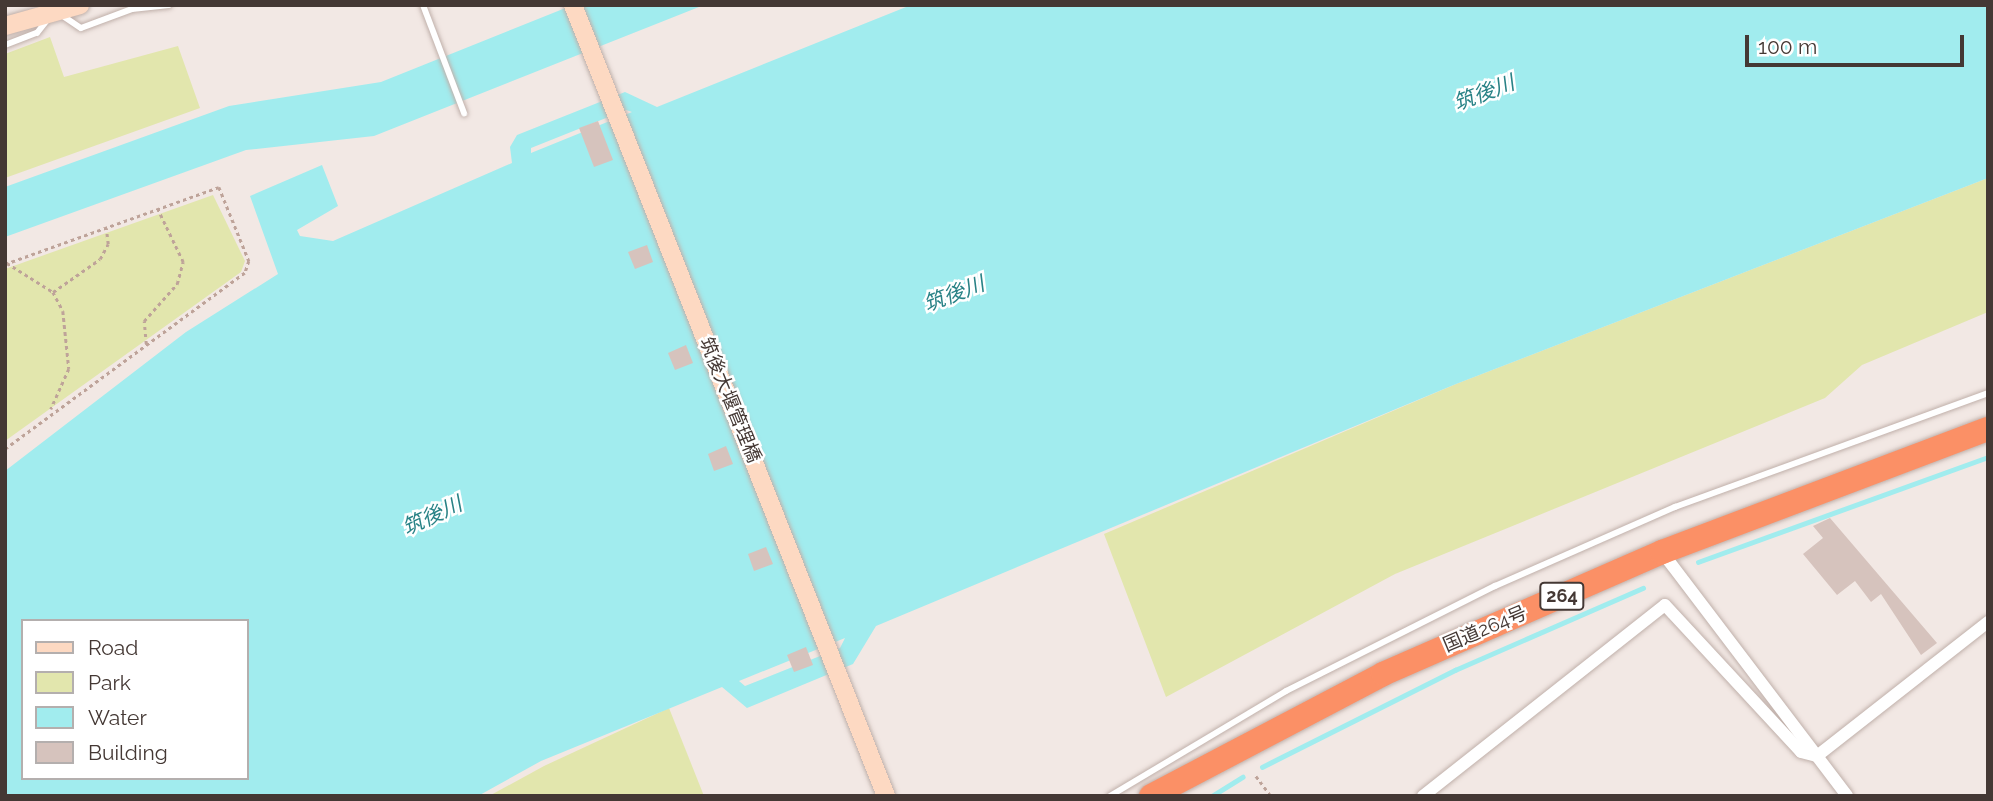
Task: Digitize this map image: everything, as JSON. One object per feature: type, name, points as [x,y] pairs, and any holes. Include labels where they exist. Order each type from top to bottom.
[{"type":"highway","name":"国道264号","points":[[1151,796],[1383,674],[1662,552],[1988,429]]},
{"type":"street","points":[[5,26],[54,8],[80,5]]},
{"type":"street","name":"筑後大堰管理橋","points":[[573,5],[886,796]]},
{"type":"street","points":[[1662,552],[1847,796]]},
{"type":"street","points":[[1423,796],[1665,606],[1801,752],[1817,757]]},
{"type":"street","points":[[1817,757],[1988,622]]},
{"type":"lane","points":[[5,45],[37,33],[54,8],[82,28],[132,9],[169,5]]},
{"type":"lane","points":[[423,5],[464,113]]},
{"type":"lane","points":[[1110,796],[1286,691],[1495,586],[1675,507],[1988,393]]},
{"type":"path","points":[[5,449],[49,412],[245,274],[249,261],[219,187],[6,263]]},
{"type":"path","points":[[146,344],[144,321],[177,284],[183,262],[158,209]]},
{"type":"path","points":[[53,292],[100,258],[108,244],[106,228]]},
{"type":"path","points":[[6,263],[53,292],[71,340],[69,369],[49,412]]},
{"type":"path","points":[[1256,776],[1272,796]]},
{"type":"green space","points":[[50,37],[64,77],[178,46],[200,108],[5,178],[5,54]]},
{"type":"green space","points":[[1988,178],[1988,312],[1862,365],[1825,398],[1395,574],[1166,697],[1104,534],[1456,384]]},
{"type":"green space","points":[[213,195],[245,261],[241,272],[5,441],[5,269]]},
{"type":"green space","points":[[669,708],[704,796],[489,796],[544,766]]},
{"type":"water","points":[[573,5],[704,5],[374,136],[246,150],[5,237],[5,187],[229,106],[381,82]]},
{"type":"water","name":"筑後川","points":[[911,5],[1988,5],[1988,178],[1456,384],[876,626],[853,664],[747,708],[722,687],[541,761],[478,796],[5,796],[5,471],[186,332],[278,274],[250,196],[322,165],[338,206],[297,230],[300,236],[333,241],[512,163],[510,147],[517,135],[625,92],[657,107]],"holes":[[[626,110],[632,112],[531,153],[531,148]],[[845,638],[840,648],[745,686],[739,681]]]},
{"type":"building","points":[[598,121],[613,160],[594,167],[579,128]]},
{"type":"building","points":[[647,245],[653,262],[635,269],[628,252]]},
{"type":"building","points":[[686,345],[693,363],[675,370],[668,353]]},
{"type":"building","points":[[726,446],[733,464],[714,471],[708,454]]},
{"type":"building","points":[[1830,518],[1937,643],[1921,655],[1881,594],[1871,602],[1855,581],[1837,595],[1803,554],[1823,538],[1813,526]]},
{"type":"building","points":[[766,547],[773,564],[754,571],[748,554]]},
{"type":"building","points":[[806,647],[813,665],[794,672],[787,655]]},
{"type":"waterway","points":[[1698,562],[1988,457]]},
{"type":"waterway","points":[[1262,767],[1455,670],[1643,588]]},
{"type":"waterway","points":[[1212,796],[1242,777]]}]
